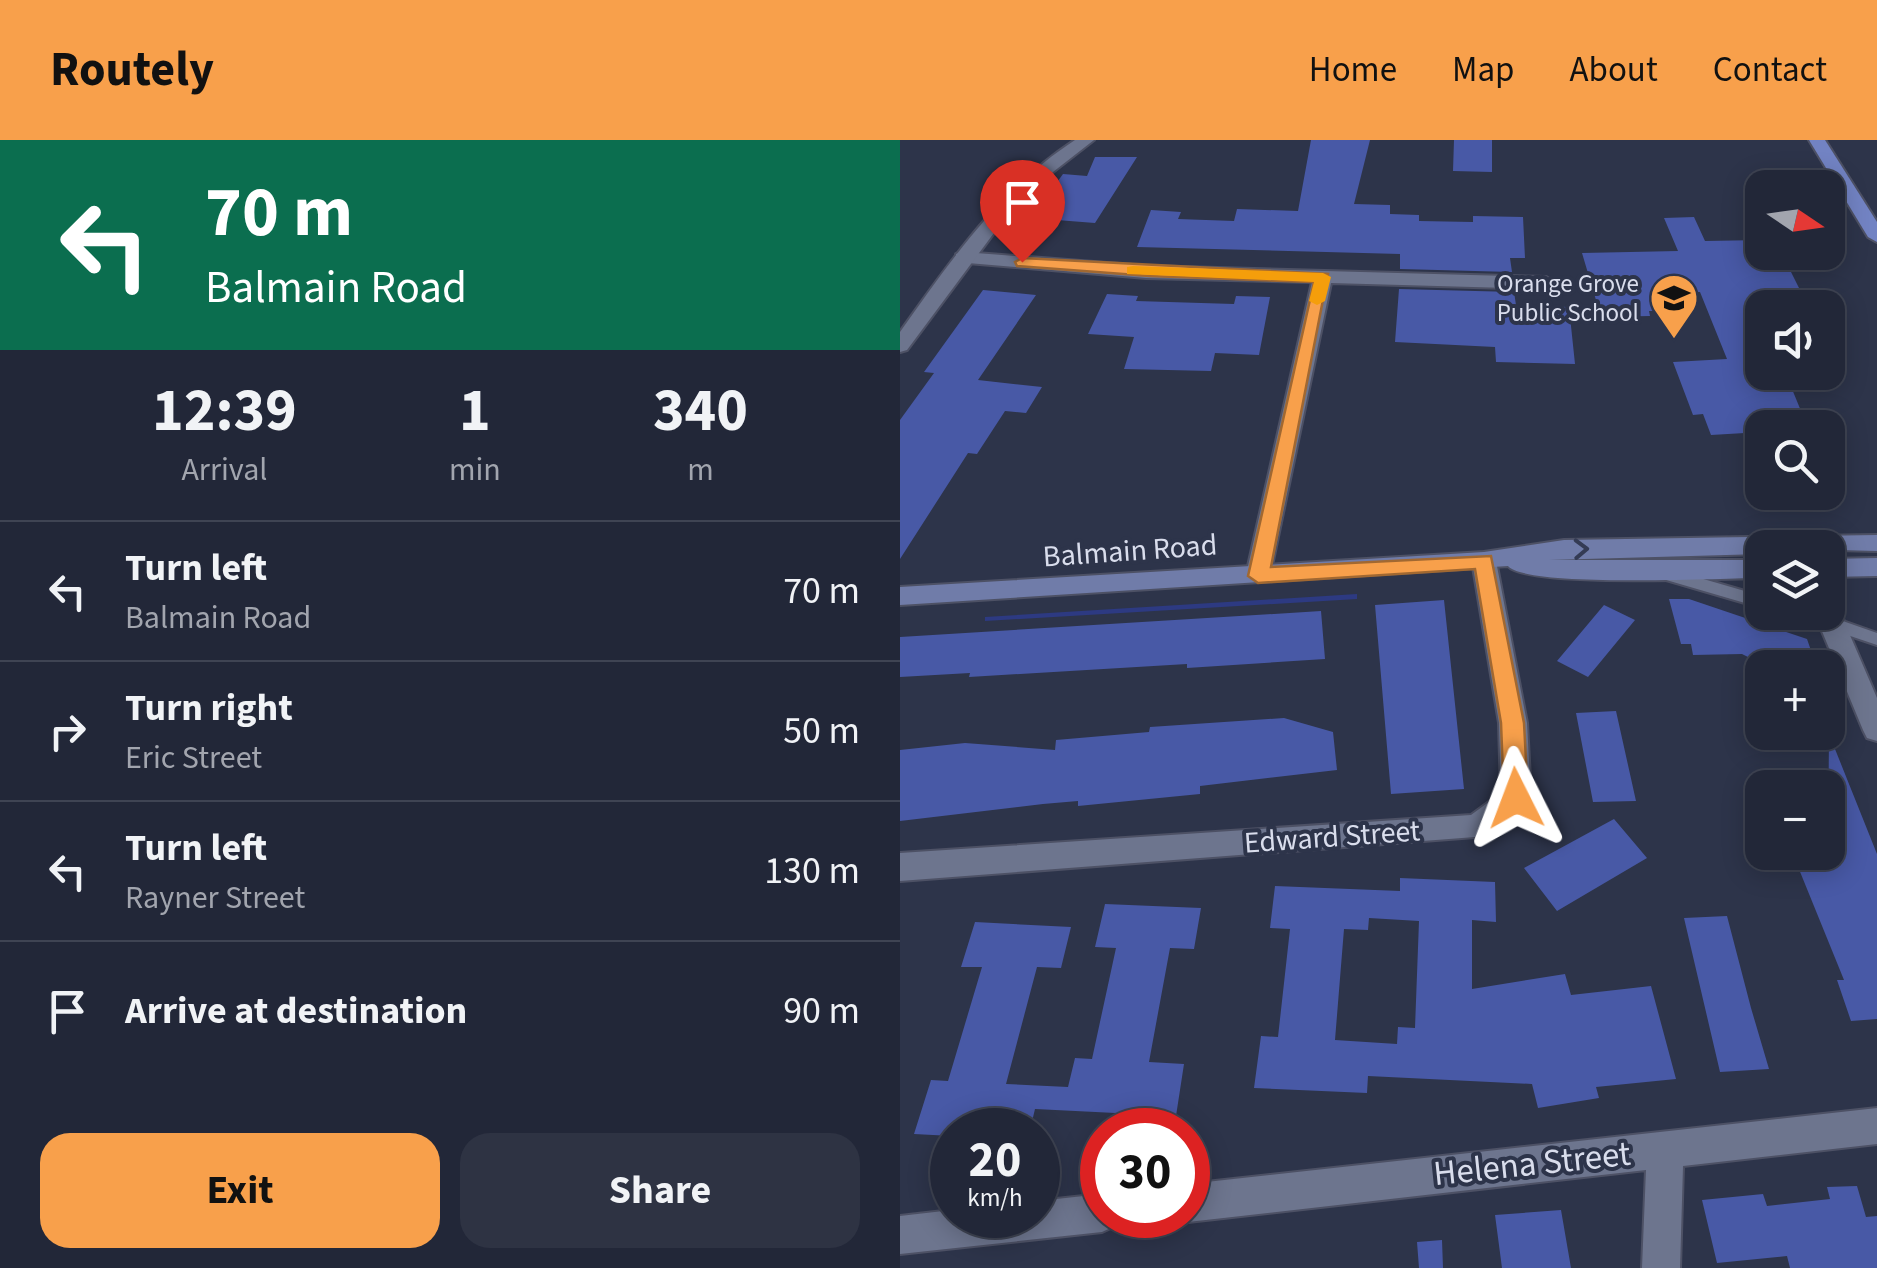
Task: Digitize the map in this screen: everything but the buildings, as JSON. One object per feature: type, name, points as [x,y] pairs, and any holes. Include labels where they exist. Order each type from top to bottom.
[{"type":"main road","points":[[1817,140],[1877,237]]},
{"type":"main road","name":"Balmain Road","points":[[1845,544],[1877,543]]},
{"type":"main road","name":"Balmain Road","points":[[900,596],[1484,561],[1564,549],[1745,547]]},
{"type":"main road","name":"Balmain Road","points":[[1484,561],[1568,572],[1745,569]]},
{"type":"main road","points":[[1845,568],[1877,567]]},
{"type":"street","points":[[900,346],[1020,188],[1086,140]]},
{"type":"street","points":[[964,258],[1150,272],[1546,283]]},
{"type":"street","points":[[1258,576],[1323,277]]},
{"type":"street","name":"Edward Street","points":[[900,867],[1477,827],[1516,798],[1513,723],[1484,561]]},
{"type":"street","points":[[1835,630],[1877,730]]},
{"type":"street","name":"Helena Street","points":[[1210,1201],[1877,1126]]},
{"type":"street","points":[[1661,1268],[1665,1149]]},
{"type":"street","points":[[900,1235],[1080,1215]]},
{"type":"lane","points":[[1656,571],[1745,597]]},
{"type":"lane","points":[[1845,624],[1877,638]]},
{"type":"shaded area","points":[[1357,594],[1357,599],[985,621],[985,617]]},
{"type":"slow traffic","points":[[1133,271],[1323,277],[1317,301]]},
{"type":"place","name":"Orange Grove Public School","points":[[1674,340]]},
{"type":"route","points":[[1022,262],[1150,272],[1323,277],[1258,576],[1484,561],[1513,723],[1516,798]]}]
